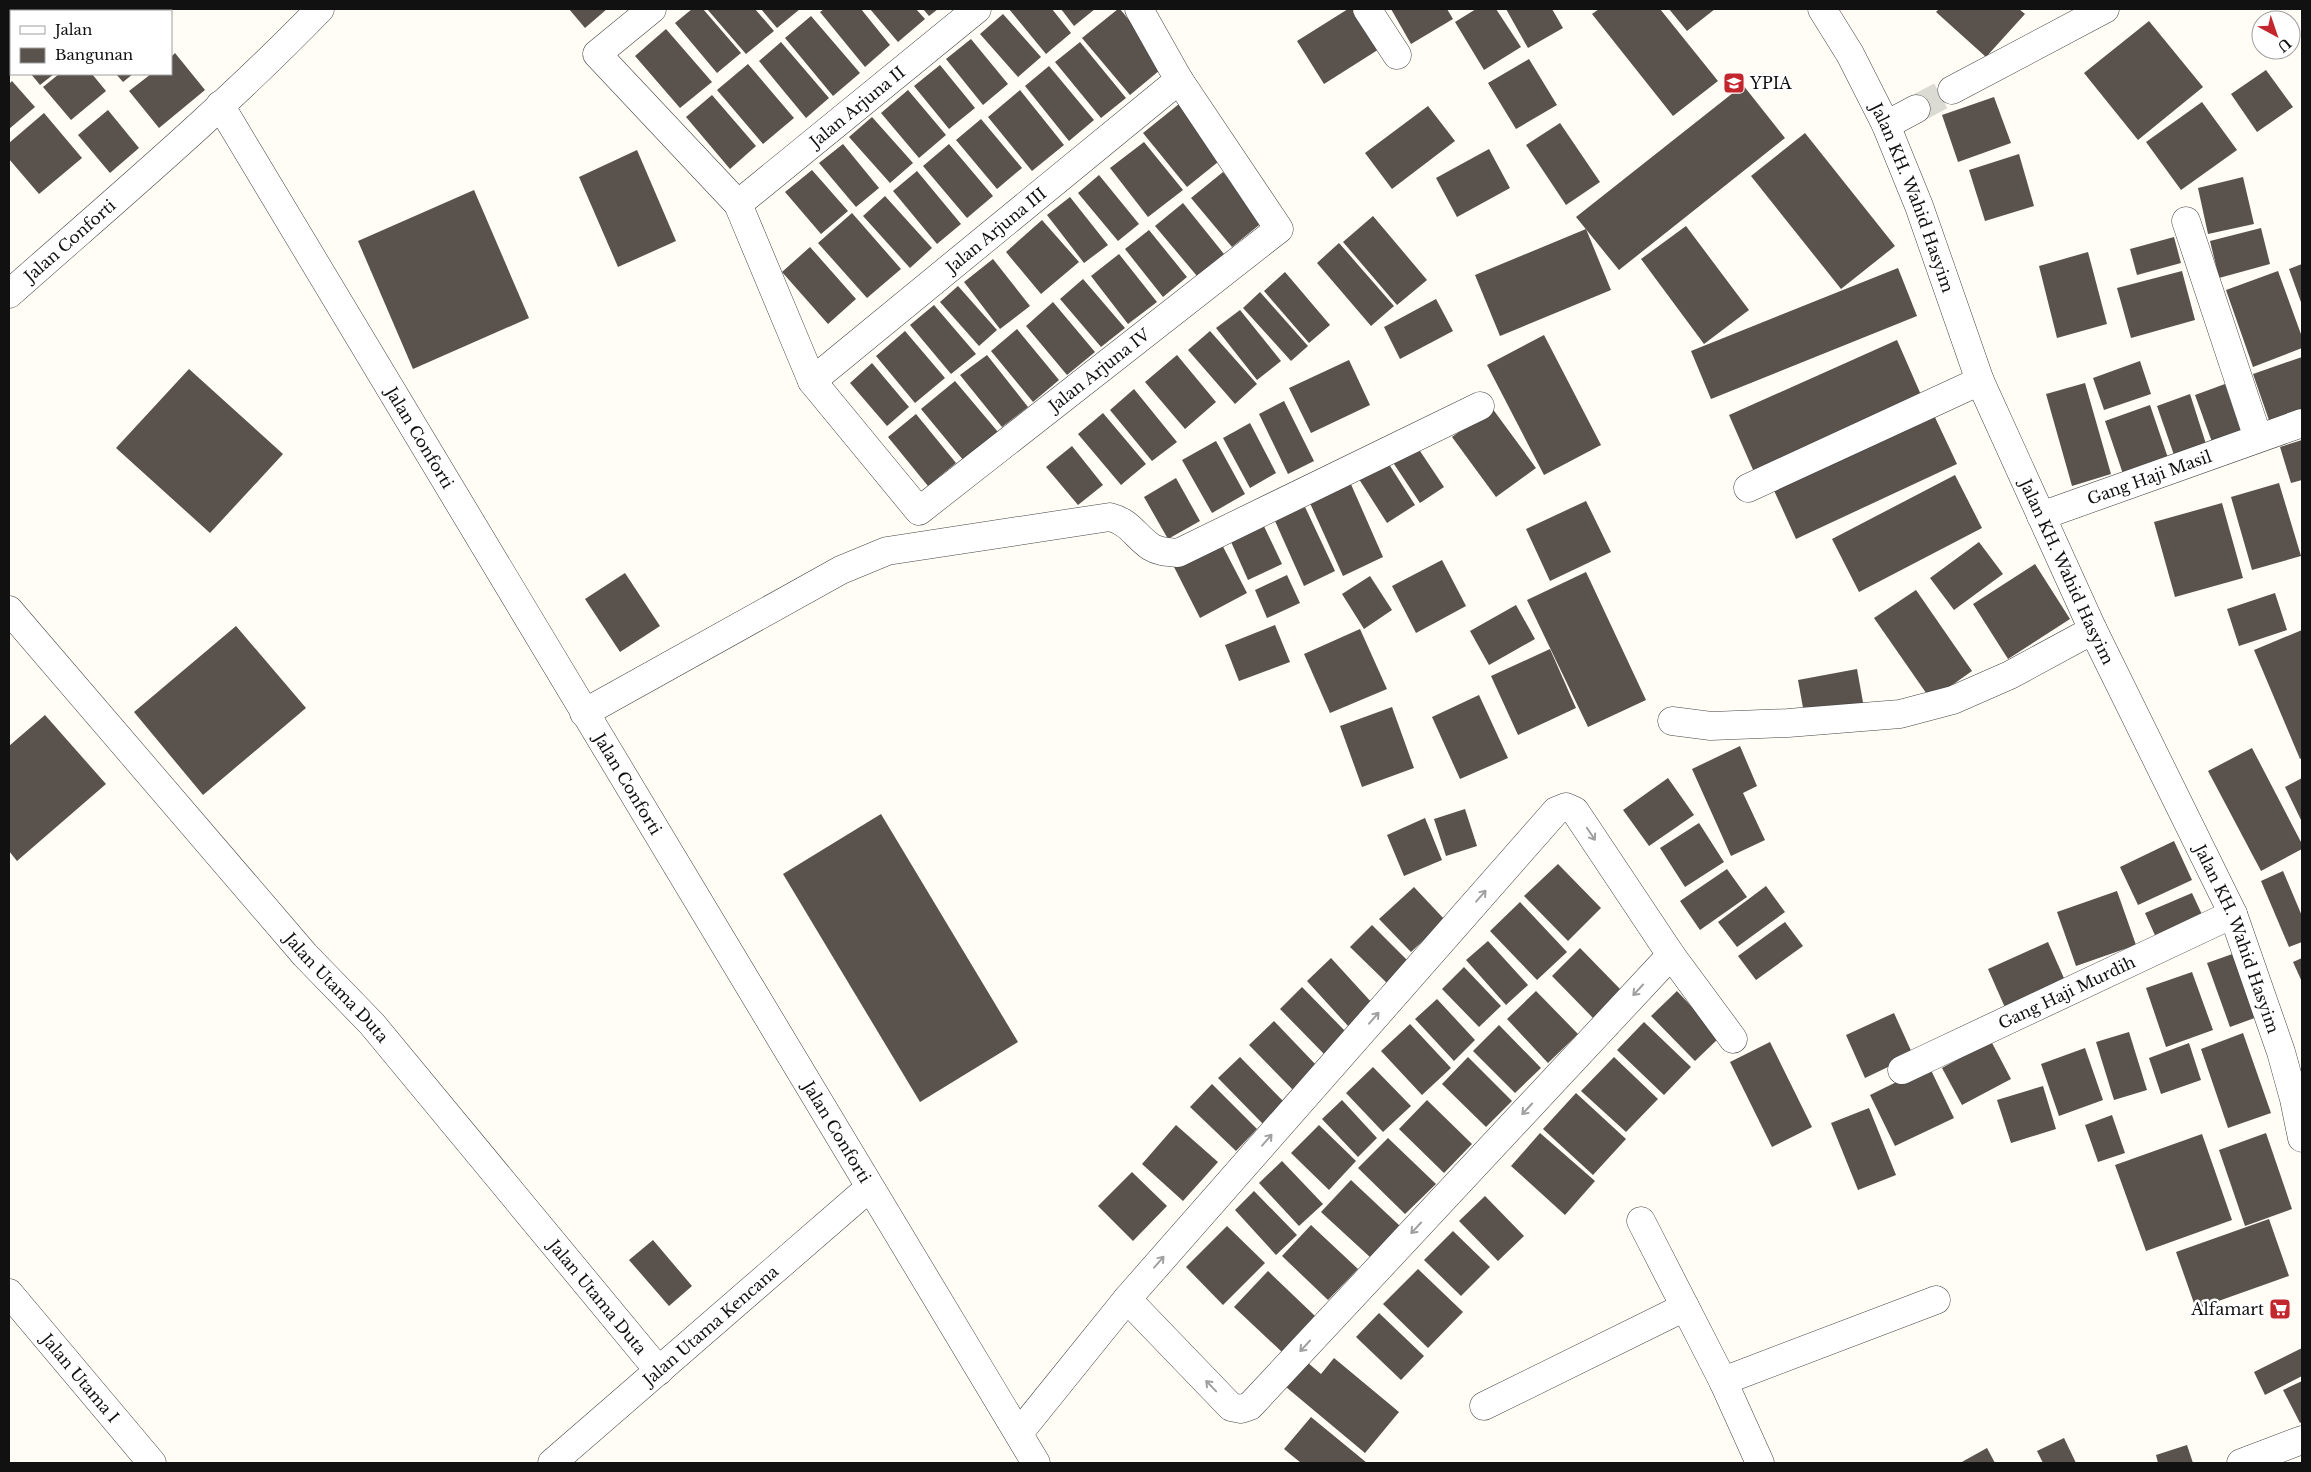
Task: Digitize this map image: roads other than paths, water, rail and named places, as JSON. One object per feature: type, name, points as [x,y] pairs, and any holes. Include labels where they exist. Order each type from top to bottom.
[{"type":"street","name":"Jalan Conforti","points":[[9,294],[268,62],[320,9]]},
{"type":"street","points":[[652,9],[597,54],[738,204],[812,382]]},
{"type":"street","name":"Jalan Arjuna II","points":[[738,204],[977,9]]},
{"type":"street","points":[[1139,9],[1179,80]]},
{"type":"street","points":[[1367,9],[1396,55]]},
{"type":"street","name":"Jalan KH. Wahid Hasyim","points":[[1822,9],[1850,54],[1886,125],[1919,206],[1980,381],[2093,630],[2233,914],[2291,1049],[2294,1099],[2302,1138]]},
{"type":"street","points":[[1952,90],[2105,9]]},
{"type":"street","name":"Jalan Arjuna IV","points":[[812,382],[918,511],[1279,229],[1179,80]]},
{"type":"street","name":"Jalan Arjuna III","points":[[812,382],[1179,80]]},
{"type":"street","name":"Jalan Conforti","points":[[220,105],[869,1188],[1036,1463]]},
{"type":"street","points":[[1886,125],[1916,109]]},
{"type":"street","points":[[2186,221],[2258,438]]},
{"type":"street","points":[[1748,488],[1980,381]]},
{"type":"street","points":[[584,713],[841,570],[886,550],[1110,517],[1122,520],[1150,546],[1159,551],[1178,553],[1480,406]]},
{"type":"street","name":"Gang Haji Masil","points":[[2041,516],[2302,423]]},
{"type":"street","name":"Jalan Utama Duta","points":[[9,610],[305,955],[372,1024],[659,1371]]},
{"type":"street","points":[[1672,721],[1711,726],[1816,721],[1900,714],[1961,696],[2010,675],[2093,630]]},
{"type":"street","points":[[1018,1433],[1127,1299],[1556,811],[1566,807],[1575,811],[1671,955],[1733,1039]]},
{"type":"street","name":"Gang Haji Murdih","points":[[1902,1070],[2233,914]]},
{"type":"street","points":[[1127,1299],[1231,1407],[1241,1409],[1250,1406],[1671,955]]},
{"type":"street","name":"Jalan Utama Kencana","points":[[552,1463],[869,1188]]},
{"type":"street","points":[[1641,1221],[1724,1382],[1760,1463]]},
{"type":"street","name":"Jalan Utama I","points":[[9,1293],[152,1463]]},
{"type":"street","points":[[1724,1382],[1936,1300]]},
{"type":"street","points":[[1484,1406],[1685,1307]]},
{"type":"street","points":[[2242,1463],[2302,1440]]},
{"type":"tunnel","points":[[1916,109],[1952,90]]},
{"type":"place","name":"YPIA","points":[[1734,83]]},
{"type":"place","name":"Alfamart","points":[[2280,1309]]}]
